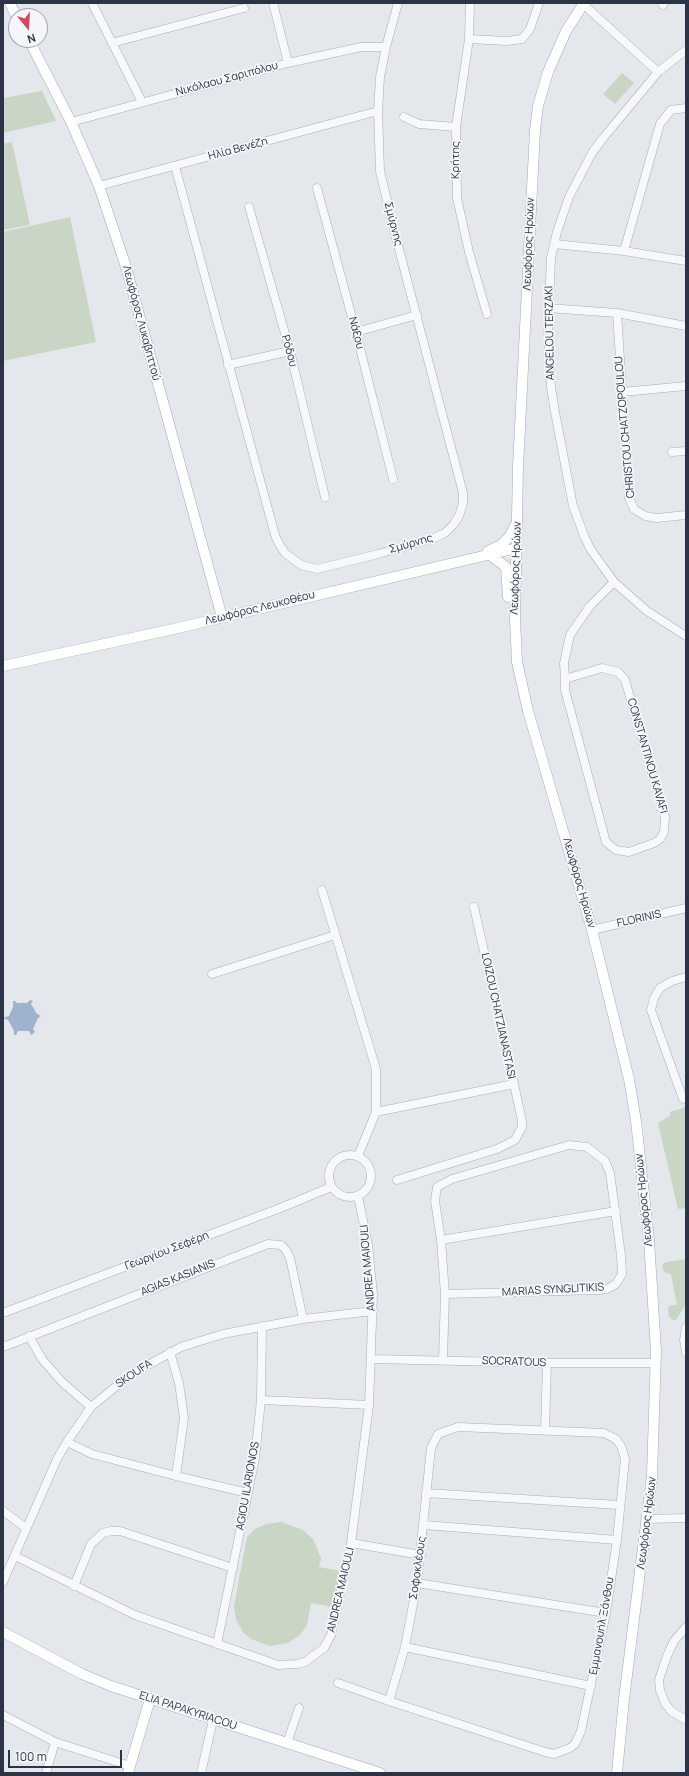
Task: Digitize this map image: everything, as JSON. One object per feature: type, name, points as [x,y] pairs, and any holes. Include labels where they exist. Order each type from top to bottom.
[{"type":"main road","name":"Λεωφόρος Ηρώων","points":[[583,4],[566,31],[548,72],[538,106],[535,130],[518,467],[515,627],[517,662],[528,711],[592,930],[629,1080],[636,1121],[653,1290],[656,1363],[653,1469],[648,1519],[624,1699],[617,1773]]},
{"type":"main road","name":"Λεωφόρος Λυκαβηττού","points":[[33,48],[71,122],[99,186],[126,267],[222,617]]},
{"type":"main road","points":[[472,559],[501,545],[509,538],[517,521]]},
{"type":"main road","name":"Λεωφόρος Λευκοθέου","points":[[3,666],[222,617],[517,548]]},
{"type":"main road","points":[[490,554],[506,567],[508,576],[509,616],[511,624],[515,627]]},
{"type":"main road","name":"ELIA PAPAKYRIACOU","points":[[3,1632],[82,1674],[111,1686],[380,1773]]},
{"type":"main road","points":[[129,1770],[150,1699]]},
{"type":"street","points":[[92,3],[142,102]]},
{"type":"street","points":[[273,3],[288,63]]},
{"type":"street","name":"Σμύρνης","points":[[175,166],[276,538],[285,553],[301,565],[317,569],[434,538],[445,533],[453,526],[459,516],[463,503],[463,493],[382,180],[378,111],[386,47],[398,3]]},
{"type":"street","name":"Κρήτης","points":[[470,3],[469,39],[456,127],[457,198],[469,252],[487,314]]},
{"type":"street","points":[[469,39],[508,41],[522,38],[530,29],[539,3]]},
{"type":"street","points":[[583,4],[658,72]]},
{"type":"street","points":[[112,43],[244,8]]},
{"type":"street","name":"Νικόλαου Σαριπόλου","points":[[71,122],[288,63],[354,48],[386,47]]},
{"type":"street","name":"ANGELOU TERZAKI","points":[[686,50],[658,72],[592,153],[569,197],[554,244],[550,272],[548,308],[548,350],[551,387],[573,506],[578,522],[591,550],[614,582],[647,612],[686,636]]},
{"type":"street","points":[[624,250],[660,124],[671,110],[686,108]]},
{"type":"street","name":"Ηλία Βενέζη","points":[[99,186],[378,111]]},
{"type":"street","points":[[404,117],[418,124],[456,127]]},
{"type":"street","name":"Νάξου","points":[[318,188],[393,479]]},
{"type":"street","name":"Ρόδου","points":[[249,207],[290,351],[325,497]]},
{"type":"street","points":[[554,244],[624,250],[686,261]]},
{"type":"street","points":[[548,308],[616,313],[686,326]]},
{"type":"street","name":"CHRISTOU CHATZOPOULOU","points":[[616,313],[629,498],[631,504],[638,512],[645,516],[657,518],[686,515]]},
{"type":"street","points":[[356,332],[417,315]]},
{"type":"street","points":[[228,365],[290,351]]},
{"type":"street","points":[[622,392],[686,386]]},
{"type":"street","points":[[672,452],[686,451]]},
{"type":"street","name":"CONSTANTINOU KAVAFI","points":[[564,679],[602,668],[618,672],[625,680],[665,817],[664,832],[660,839],[654,844],[629,852],[616,850],[606,842],[569,706],[564,679],[565,652],[570,635],[590,606],[614,582]]},
{"type":"street","points":[[322,890],[376,1068],[376,1112],[358,1156]]},
{"type":"street","name":"LOIZOU CHATZIANASTASI","points":[[376,1112],[514,1084],[474,906]]},
{"type":"street","name":"FLORINIS","points":[[592,930],[686,908]]},
{"type":"street","points":[[212,974],[336,935]]},
{"type":"street","points":[[683,1099],[651,1010],[654,998],[660,988],[672,981],[686,977]]},
{"type":"street","points":[[397,1180],[497,1149],[515,1140],[522,1127],[522,1121],[514,1084]]},
{"type":"street","name":"MARIAS SYNGLITIKIS","points":[[441,1240],[435,1201],[437,1187],[444,1182],[562,1146],[577,1144],[592,1149],[605,1161],[610,1173],[616,1211],[622,1269],[620,1280],[612,1286],[599,1290],[445,1294]]},
{"type":"street","points":[[345,1156],[358,1156],[368,1165],[371,1178],[367,1189],[358,1196],[346,1198],[340,1196],[331,1187],[328,1174],[334,1162],[345,1156]]},
{"type":"street","name":"Γεωργίου Σεφέρη","points":[[3,1313],[283,1208],[331,1187]]},
{"type":"street","name":"ANDREA MAIOULI","points":[[15,1556],[135,1615],[278,1665],[305,1662],[324,1648],[331,1635],[351,1543],[369,1405],[373,1311],[368,1245],[358,1196]]},
{"type":"street","points":[[443,1359],[445,1294],[441,1240],[616,1211]]},
{"type":"street","name":"AGIAS KASIANIS","points":[[3,1347],[260,1246],[274,1243],[282,1245],[288,1255],[302,1319]]},
{"type":"street","name":"SKOUFA","points":[[3,1582],[57,1459],[67,1442],[91,1408],[130,1375],[170,1352],[208,1338],[302,1319],[373,1311]]},
{"type":"street","name":"AGIOU ILARIONOS","points":[[217,1644],[255,1458],[261,1400],[262,1326]]},
{"type":"street","points":[[686,1327],[684,1340],[686,1352]]},
{"type":"street","points":[[29,1336],[42,1359],[62,1382],[91,1408]]},
{"type":"street","points":[[170,1352],[178,1383],[184,1418],[176,1476]]},
{"type":"street","name":"SOCRATOUS","points":[[371,1359],[443,1359],[547,1363],[656,1363]]},
{"type":"street","points":[[545,1431],[547,1363]]},
{"type":"street","points":[[261,1400],[369,1405]]},
{"type":"street","name":"Εμμανουήλ Ξάνθου","points":[[338,1683],[554,1754],[570,1748],[578,1738],[591,1686],[606,1613],[617,1540],[619,1505],[625,1459],[619,1442],[604,1433],[458,1427],[438,1434]]},
{"type":"street","name":"Σοφοκλέους","points":[[389,1701],[405,1647],[417,1583],[431,1448],[438,1434]]},
{"type":"street","points":[[67,1442],[92,1454],[176,1476],[248,1492]]},
{"type":"street","points":[[426,1493],[619,1505]]},
{"type":"street","points":[[3,1511],[26,1528]]},
{"type":"street","points":[[648,1519],[686,1518]]},
{"type":"street","points":[[424,1525],[617,1540]]},
{"type":"street","points":[[74,1586],[91,1544],[103,1533],[111,1530],[120,1531],[233,1568]]},
{"type":"street","points":[[351,1543],[421,1555]]},
{"type":"street","points":[[417,1583],[606,1613]]},
{"type":"street","points":[[686,1627],[674,1641],[659,1680],[660,1690],[666,1704],[671,1710],[686,1720]]},
{"type":"street","points":[[405,1647],[591,1686]]},
{"type":"street","points":[[287,1743],[299,1708]]},
{"type":"street","points":[[3,1715],[55,1742],[129,1770]]},
{"type":"street","points":[[202,1773],[213,1720]]},
{"type":"street","points":[[46,1773],[55,1742]]},
{"type":"green space","points":[[622,73],[634,83],[615,104],[603,94]]},
{"type":"green space","points":[[42,91],[56,121],[3,133],[3,98]]},
{"type":"green space","points":[[12,142],[30,225],[3,230],[3,144]]},
{"type":"green space","points":[[70,217],[96,342],[3,361],[3,232]]},
{"type":"green space","points":[[686,1107],[686,1208],[678,1209],[658,1123],[670,1116],[670,1112]]},
{"type":"green space","points":[[686,1259],[686,1304],[676,1320],[673,1320],[669,1317],[668,1309],[670,1305],[677,1305],[671,1274],[666,1273],[663,1270],[662,1265],[666,1262]]},
{"type":"green space","points":[[281,1522],[303,1530],[313,1539],[321,1558],[319,1567],[340,1571],[332,1607],[311,1603],[307,1625],[300,1635],[288,1643],[270,1646],[251,1639],[243,1632],[236,1620],[234,1606],[247,1537],[255,1529],[266,1524]]},
{"type":"water","points":[[30,1000],[33,1001],[31,1004],[37,1014],[41,1016],[38,1018],[33,1029],[35,1032],[31,1035],[29,1031],[18,1031],[16,1035],[14,1035],[14,1031],[8,1020],[3,1018],[9,1016],[13,1007],[13,1001],[17,1003],[27,1003]]}]
